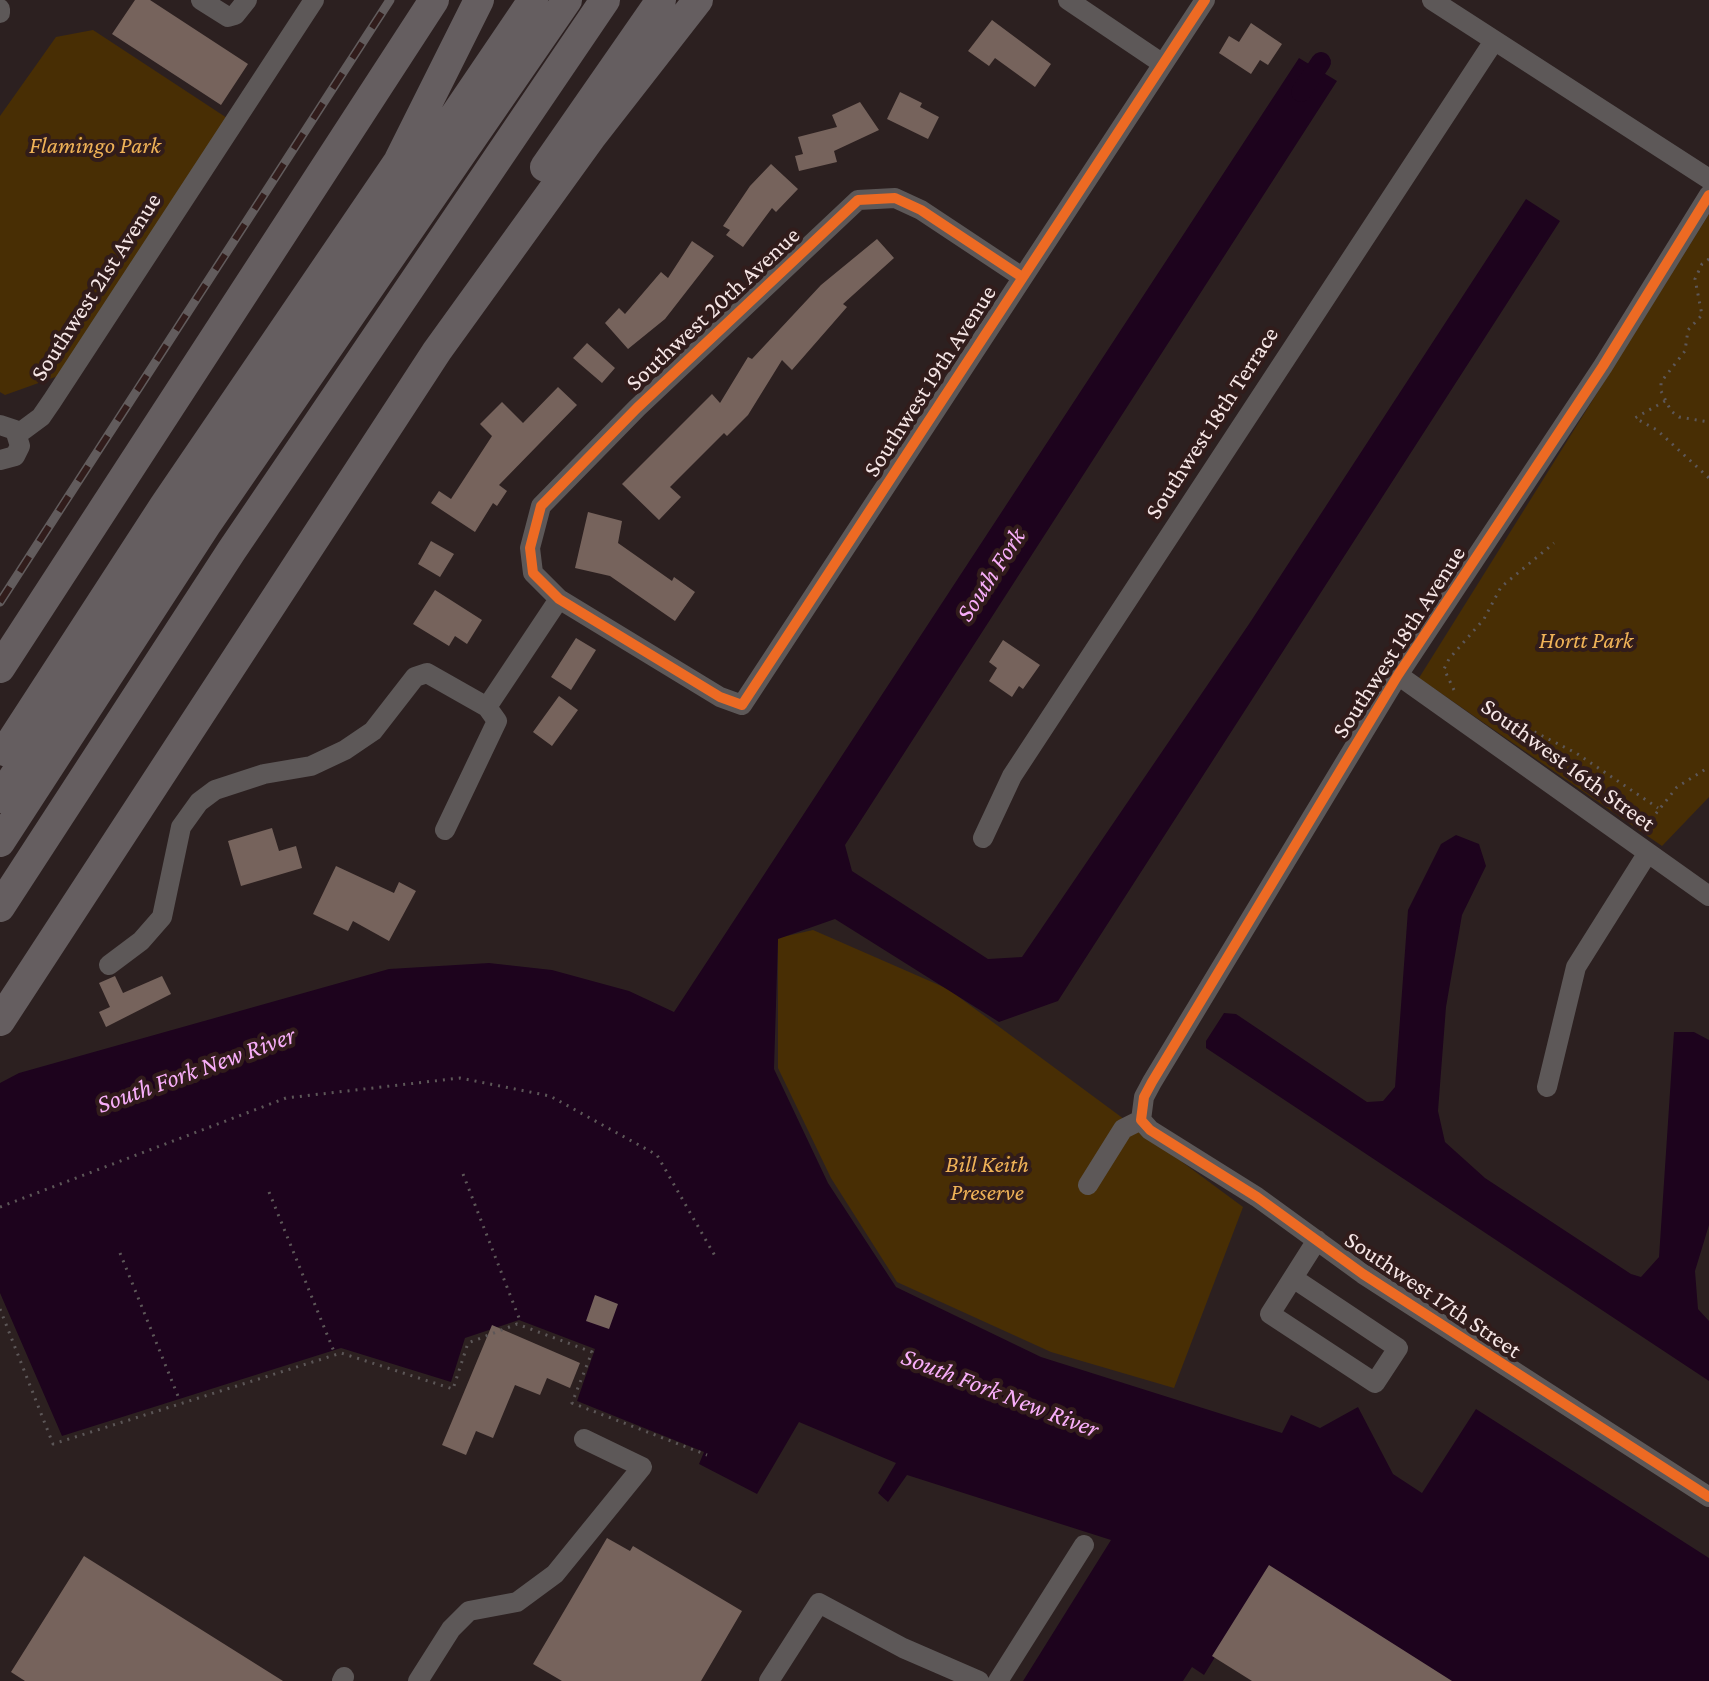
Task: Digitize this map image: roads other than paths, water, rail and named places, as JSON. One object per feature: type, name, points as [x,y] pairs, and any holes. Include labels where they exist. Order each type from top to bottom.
[{"type":"highway","points":[[0,668],[434,0]]},
{"type":"highway","points":[[399,160],[479,0]]},
{"type":"highway","points":[[0,798],[173,512],[399,160],[512,0]]},
{"type":"highway","points":[[0,760],[533,0]]},
{"type":"highway","points":[[0,842],[206,525],[567,0]]},
{"type":"highway","points":[[0,907],[232,550],[605,0]]},
{"type":"highway","points":[[437,351],[489,252],[661,0]]},
{"type":"highway","points":[[0,1021],[437,351],[592,136],[698,0]]},
{"type":"street","points":[[201,0],[232,17],[247,0]]},
{"type":"street","name":"Southwest 21st Avenue","points":[[0,460],[10,459],[18,451],[9,430],[41,417],[314,0]]},
{"type":"street","points":[[1068,0],[1163,64]]},
{"type":"street","name":"Southwest 19th Avenue","points":[[559,599],[720,697],[742,705],[1205,0]]},
{"type":"street","points":[[1432,0],[1709,179]]},
{"type":"street","name":"Southwest 18th Terrace","points":[[983,838],[1012,776],[1494,41]]},
{"type":"street","name":"Southwest 18th Avenue","points":[[1141,1120],[1144,1097],[1152,1082],[1398,675],[1603,366],[1709,195]]},
{"type":"street","name":"Southwest 20th Avenue","points":[[559,599],[533,573],[530,548],[541,506],[637,408],[858,200],[895,198],[921,210],[1022,277]]},
{"type":"street","points":[[487,707],[559,599]]},
{"type":"street","points":[[109,965],[141,941],[162,917],[181,827],[199,802],[215,790],[264,774],[311,766],[345,750],[373,731],[415,677],[427,673],[487,707],[497,721],[497,727],[445,830]]},
{"type":"street","name":"Southwest 16th Street","points":[[1398,675],[1644,844],[1709,896]]},
{"type":"street","points":[[1547,1087],[1576,967],[1644,844]]},
{"type":"street","points":[[1088,1185],[1123,1129],[1141,1120]]},
{"type":"street","name":"Southwest 17th Street","points":[[1141,1120],[1150,1130],[1257,1197],[1376,1283],[1709,1497]]},
{"type":"street","points":[[1293,1278],[1398,1348],[1375,1383],[1270,1314],[1317,1240]]},
{"type":"street","points":[[418,1681],[451,1629],[469,1611],[517,1602],[555,1574],[642,1467],[584,1439]]},
{"type":"street","points":[[998,1681],[1084,1545]]},
{"type":"street","points":[[769,1681],[819,1603],[903,1648],[979,1681]]},
{"type":"water","name":"South Fork New River","points":[[1299,58],[1337,81],[845,845],[852,871],[988,959],[1022,957],[1249,624],[1526,199],[1560,221],[1058,1001],[999,1022],[835,919],[778,939],[774,1069],[828,1183],[896,1287],[1041,1357],[1282,1433],[1291,1415],[1320,1428],[1358,1407],[1393,1474],[1422,1493],[1476,1409],[1709,1558],[1709,1681],[1432,1681],[1265,1576],[1204,1675],[1192,1667],[1183,1681],[1023,1681],[1111,1540],[907,1475],[888,1502],[878,1493],[896,1463],[799,1422],[757,1494],[699,1464],[704,1452],[577,1401],[595,1349],[519,1320],[465,1338],[451,1382],[341,1348],[62,1436],[0,1293],[0,1083],[19,1073],[389,969],[489,963],[552,970],[629,991],[674,1012]]},
{"type":"water","points":[[1456,835],[1479,844],[1486,866],[1462,915],[1446,1007],[1438,1111],[1445,1142],[1485,1178],[1631,1274],[1641,1277],[1659,1257],[1674,1032],[1694,1032],[1709,1040],[1709,1225],[1695,1271],[1698,1309],[1709,1321],[1709,1381],[1206,1048],[1206,1041],[1224,1013],[1236,1014],[1367,1102],[1383,1101],[1395,1087],[1408,910],[1441,844]]},
{"type":"waterway","name":"South Fork","points":[[1301,92],[1321,62]]},
{"type":"railway","points":[[0,602],[390,0]]},
{"type":"park label","name":"Flamingo Park","points":[[95,146]]},
{"type":"park label","name":"Hortt Park","points":[[1586,641]]},
{"type":"park label","name":"Bill Keith Preserve","points":[[987,1179]]}]
